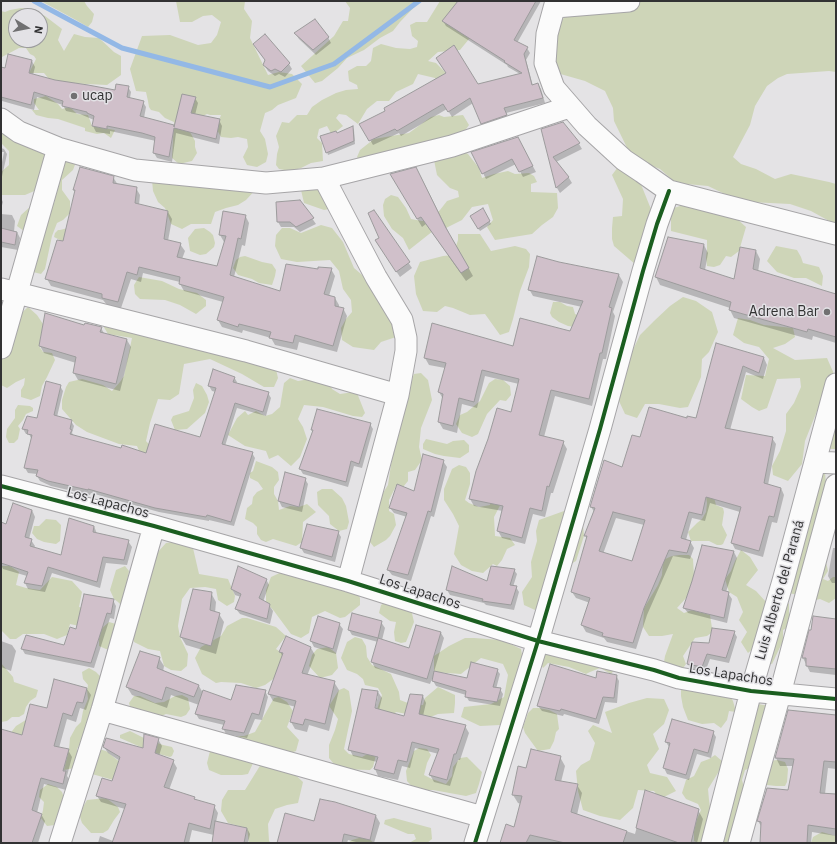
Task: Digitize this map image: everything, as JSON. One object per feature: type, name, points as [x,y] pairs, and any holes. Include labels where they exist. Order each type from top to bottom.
[{"type":"street","points":[[629,1],[555,4],[547,34],[545,62],[554,88],[570,107],[587,126],[624,160],[669,191],[836,234]]},
{"type":"street","points":[[1,120],[19,132],[58,148],[135,170],[266,183],[324,178],[452,146],[570,107]]},
{"type":"street","points":[[1,348],[9,291],[58,148]]},
{"type":"street","points":[[324,178],[376,277],[402,320],[406,338],[406,351],[398,395],[348,580]]},
{"type":"street","points":[[475,843],[538,641],[643,271],[657,224],[669,191]]},
{"type":"street","points":[[9,291],[246,351],[398,395]]},
{"type":"street","name":"Luis Alberto del Paraná","points":[[712,843],[751,691],[783,581],[836,384]]},
{"type":"street","points":[[815,462],[836,463]]},
{"type":"street","name":"Luis Alberto del Paraná","points":[[739,843],[836,485]]},
{"type":"street","name":"Los Lapachos","points":[[1,486],[154,526],[348,580],[538,641],[678,678],[751,691],[836,699]]},
{"type":"street","points":[[60,843],[102,710],[154,526]]},
{"type":"street","points":[[783,581],[808,588]]},
{"type":"street","points":[[102,710],[483,817]]},
{"type":"green space","points":[[41,1],[84,1],[94,14],[92,22],[88,27]]},
{"type":"green space","points":[[176,1],[245,1],[244,9],[252,21],[250,38],[268,75],[279,72],[292,74],[302,84],[296,98],[278,105],[265,113],[260,131],[265,139],[268,154],[266,162],[257,167],[247,165],[243,157],[248,147],[247,139],[238,137],[221,137],[216,128],[221,115],[207,114],[191,122],[190,132],[195,141],[197,153],[192,161],[179,164],[172,158],[174,122],[165,118],[159,112],[151,110],[146,92],[136,91],[130,69],[142,36],[170,35],[198,45],[211,43],[217,35],[221,22],[212,15],[203,16],[192,22],[180,22]]},
{"type":"green space","points":[[345,1],[420,1],[393,31],[380,38],[364,50],[347,58],[338,68],[322,81],[315,83],[301,66],[334,36],[343,21],[348,21],[350,8]]},
{"type":"green space","points":[[440,1],[457,2],[472,39],[469,39],[460,50],[438,52],[428,61],[436,63],[453,84],[442,92],[435,78],[418,74],[413,84],[396,92],[389,101],[377,101],[367,109],[358,124],[346,115],[339,114],[336,118],[343,126],[332,135],[327,126],[319,129],[317,138],[322,143],[323,161],[311,163],[290,171],[279,169],[276,165],[279,147],[276,136],[282,122],[289,123],[297,115],[307,115],[312,107],[336,93],[358,89],[357,85],[349,81],[348,71],[357,66],[366,66],[371,61],[373,48],[381,44],[396,48],[410,49],[417,47],[418,41],[412,36],[410,25],[416,22],[427,22]]},
{"type":"green space","points":[[575,1],[836,1],[836,72],[829,71],[787,74],[778,78],[767,86],[755,106],[750,125],[733,157],[741,164],[756,169],[775,179],[791,174],[836,184],[836,223],[831,222],[811,211],[790,204],[750,202],[727,195],[708,186],[676,183],[660,169],[632,158],[614,121],[613,108],[605,91],[585,81],[557,73],[555,63],[555,42],[561,22]]},
{"type":"green space","points":[[1,11],[8,11],[8,48],[19,48],[1,59]]},
{"type":"green space","points":[[48,18],[62,29],[58,40],[64,51],[74,34],[85,37],[99,38],[114,52],[121,56],[121,75],[107,85],[67,83],[49,79],[44,73],[29,73],[36,59],[26,48],[48,48]]},
{"type":"green space","points":[[46,96],[58,104],[62,109],[70,107],[77,114],[88,115],[92,126],[115,130],[111,138],[104,133],[97,134],[85,131],[85,128],[58,119],[36,115],[32,110],[39,110],[34,103],[34,99]]},
{"type":"green space","points":[[1,114],[51,156],[39,176],[39,189],[25,195],[1,195],[1,172],[9,165],[9,151],[1,144]]},
{"type":"green space","points":[[439,115],[444,117],[463,115],[469,125],[464,132],[360,161],[357,157],[360,150],[374,139],[409,133],[431,117]]},
{"type":"green space","points":[[457,148],[468,154],[479,168],[482,178],[508,171],[515,174],[529,173],[534,176],[537,182],[531,184],[531,192],[557,193],[558,208],[553,217],[532,234],[495,240],[487,227],[493,220],[488,204],[472,207],[462,220],[446,228],[433,231],[409,250],[403,238],[392,229],[384,216],[383,205],[385,199],[391,195],[398,197],[406,208],[411,219],[422,221],[430,220],[447,201],[459,197],[458,191],[450,188],[437,175],[434,160]]},
{"type":"green space","points":[[61,157],[76,162],[73,170],[62,180],[62,190],[70,201],[70,213],[63,220],[57,223],[52,236],[45,269],[41,274],[33,272],[28,234],[17,226],[21,215],[31,206],[40,215],[54,203],[56,194],[52,177]]},
{"type":"green space","points":[[618,167],[638,177],[657,224],[643,271],[614,246],[612,239],[613,217],[622,216],[623,199],[612,175]]},
{"type":"green space","points":[[234,168],[249,173],[259,186],[246,200],[238,205],[215,212],[211,224],[191,224],[182,229],[171,224],[165,208],[158,202],[153,191],[152,180],[211,175]]},
{"type":"green space","points":[[321,181],[329,209],[324,210],[304,203],[301,190]]},
{"type":"green space","points":[[683,205],[694,209],[710,211],[726,209],[746,227],[739,251],[731,257],[726,256],[720,265],[714,267],[707,266],[707,240],[671,231],[671,218],[674,208]]},
{"type":"green space","points":[[321,225],[332,228],[343,242],[354,268],[383,293],[396,337],[381,342],[374,350],[353,347],[342,340],[341,328],[352,312],[351,300],[343,289],[339,271],[330,260],[297,262],[281,259],[275,246],[276,235],[282,228],[290,228],[301,233]]},
{"type":"green space","points":[[68,228],[71,240],[62,241],[54,237],[58,230]]},
{"type":"green space","points":[[204,228],[213,235],[215,243],[214,247],[206,254],[200,255],[190,251],[188,238],[195,229]]},
{"type":"green space","points":[[458,234],[480,234],[491,251],[515,246],[526,249],[530,254],[529,267],[520,291],[509,332],[500,335],[485,314],[470,315],[445,306],[437,312],[423,311],[416,294],[414,276],[420,262],[453,255],[458,240]]},
{"type":"green space","points":[[776,246],[797,250],[803,263],[819,267],[823,276],[822,286],[806,278],[794,278],[777,272],[767,261]]},
{"type":"green space","points":[[245,256],[272,264],[276,270],[272,285],[259,283],[252,279],[238,275],[233,268],[236,260]]},
{"type":"green space","points":[[139,277],[162,281],[179,289],[197,293],[206,300],[206,306],[196,314],[180,305],[165,300],[140,299],[135,294],[134,285]]},
{"type":"green space","points":[[683,297],[696,301],[712,312],[718,332],[709,352],[702,359],[701,377],[688,407],[680,408],[659,404],[645,404],[637,418],[625,414],[619,401],[621,383],[630,356],[640,335],[670,306]]},
{"type":"green space","points":[[553,302],[560,302],[567,306],[573,307],[575,314],[580,316],[575,327],[568,326],[552,317],[550,313]]},
{"type":"green space","points":[[28,307],[37,315],[43,324],[39,346],[43,352],[52,353],[55,360],[42,386],[40,396],[31,400],[21,397],[21,390],[24,385],[25,378],[7,388],[1,385],[2,357],[16,318]]},
{"type":"green space","points":[[738,318],[764,325],[793,328],[795,337],[785,344],[773,348],[795,360],[827,358],[834,374],[805,441],[802,464],[788,481],[773,475],[772,466],[780,451],[786,431],[786,414],[794,403],[801,387],[800,378],[777,379],[767,408],[759,411],[741,399],[746,375],[765,376],[769,359],[759,347],[744,343],[733,335]]},
{"type":"green space","points":[[102,324],[275,365],[278,378],[274,387],[264,387],[242,374],[210,359],[184,364],[179,394],[170,400],[158,399],[146,441],[156,452],[143,460],[137,446],[119,444],[87,432],[76,425],[62,409],[62,400],[69,382],[82,379],[103,385],[112,391],[124,376],[132,338],[108,334]]},
{"type":"green space","points":[[317,373],[328,379],[332,389],[340,394],[357,393],[365,413],[362,417],[353,416],[323,407],[304,405],[298,419],[303,427],[307,439],[300,457],[291,466],[278,455],[269,459],[266,451],[245,446],[228,435],[237,418],[245,411],[248,415],[256,411],[265,416],[272,414],[280,407],[284,383],[290,378],[298,381],[304,380]]},
{"type":"green space","points":[[421,373],[428,380],[432,400],[421,428],[419,447],[422,460],[415,470],[408,472],[408,481],[403,487],[396,486],[389,500],[389,511],[394,514],[396,525],[386,540],[374,547],[370,542],[371,516],[388,485],[392,458],[402,419],[405,399],[414,374]]},
{"type":"green space","points":[[495,379],[503,380],[510,386],[511,395],[506,401],[500,400],[487,414],[478,434],[472,437],[462,433],[456,424],[460,415],[467,412],[480,401],[489,383]]},
{"type":"green space","points":[[196,383],[202,386],[207,395],[209,402],[205,413],[187,429],[175,430],[171,420],[173,416],[189,411],[194,398],[193,390]]},
{"type":"green space","points":[[836,404],[836,449],[828,449]]},
{"type":"green space","points":[[18,405],[30,406],[33,408],[33,411],[26,414],[18,426],[20,429],[18,439],[14,443],[9,443],[6,437],[7,429],[15,418],[15,410]]},
{"type":"green space","points":[[426,439],[447,444],[453,441],[464,440],[469,445],[469,452],[460,458],[435,454],[423,449],[423,444]]},
{"type":"green space","points":[[256,461],[272,467],[278,472],[279,480],[274,487],[274,494],[278,501],[279,510],[290,506],[299,507],[307,504],[316,512],[303,522],[302,542],[296,546],[273,539],[266,542],[261,540],[257,534],[257,527],[245,519],[247,508],[252,504],[253,497],[257,492],[263,489],[258,482],[250,478],[250,473],[253,471]]},
{"type":"green space","points":[[459,465],[466,467],[470,473],[470,484],[465,500],[469,503],[479,507],[490,505],[490,489],[505,496],[494,517],[495,536],[510,538],[515,545],[507,549],[502,560],[497,566],[493,564],[483,573],[472,571],[461,565],[454,554],[459,526],[444,500],[444,489],[452,469]]},
{"type":"green space","points":[[825,472],[826,562],[828,571],[823,579],[828,581],[833,577],[836,577],[836,598],[829,603],[820,599],[812,601],[799,595],[788,593],[808,474]]},
{"type":"green space","points":[[322,489],[332,489],[342,498],[346,506],[349,522],[347,529],[339,531],[330,524],[329,516],[318,505],[317,492]]},
{"type":"green space","points":[[713,493],[716,505],[723,508],[724,512],[722,525],[727,535],[723,544],[717,545],[709,541],[691,541],[688,532],[702,519],[706,512],[706,496]]},
{"type":"green space","points":[[564,511],[580,519],[583,525],[584,536],[576,561],[566,567],[542,597],[535,610],[524,605],[522,592],[532,577],[531,562],[537,541],[536,531],[539,520]]},
{"type":"green space","points":[[46,519],[56,520],[61,525],[60,541],[56,544],[37,539],[32,533],[34,526],[39,526]]},
{"type":"green space","points":[[179,541],[193,548],[199,574],[228,579],[235,596],[234,602],[227,606],[218,600],[216,589],[205,587],[190,588],[182,599],[178,626],[180,637],[188,654],[187,666],[181,671],[171,670],[164,666],[160,651],[148,649],[134,642],[132,628],[157,553],[166,543]]},
{"type":"green space","points":[[741,550],[750,557],[758,570],[746,585],[756,591],[767,603],[784,598],[789,604],[791,626],[783,630],[783,641],[772,664],[762,661],[757,645],[748,653],[741,642],[747,632],[739,620],[743,612],[737,597],[729,592],[725,579],[731,571]]},
{"type":"green space","points":[[679,555],[689,555],[693,559],[694,576],[687,597],[677,608],[684,613],[692,610],[710,615],[712,628],[711,633],[707,636],[695,638],[683,656],[686,664],[681,671],[663,668],[665,656],[673,634],[649,636],[643,627],[644,608],[658,585],[662,575],[663,560]]},
{"type":"green space","points":[[1,566],[10,566],[19,572],[16,585],[26,588],[40,590],[52,577],[72,581],[82,592],[79,607],[91,609],[84,627],[70,624],[67,635],[57,639],[44,634],[23,634],[16,639],[10,639],[1,630]]},
{"type":"green space","points":[[125,566],[129,571],[127,581],[128,589],[127,597],[121,605],[114,599],[110,590],[116,570]]},
{"type":"green space","points":[[284,571],[357,592],[360,598],[360,605],[345,617],[340,618],[325,611],[312,617],[309,633],[301,638],[291,634],[266,602],[266,590],[271,577]]},
{"type":"green space","points":[[386,602],[411,609],[414,622],[406,642],[401,643],[395,641],[394,632],[396,622],[390,621],[379,613],[381,605]]},
{"type":"green space","points":[[242,618],[247,618],[276,627],[286,636],[276,649],[289,658],[280,674],[265,685],[256,688],[241,683],[216,683],[202,674],[195,658],[201,647],[221,636],[227,626]]},
{"type":"green space","points":[[109,622],[116,624],[113,650],[99,646],[101,629]]},
{"type":"green space","points":[[355,637],[362,639],[366,646],[367,657],[372,665],[391,674],[399,692],[400,700],[413,705],[423,705],[425,698],[438,687],[455,695],[454,713],[438,714],[428,718],[396,712],[384,724],[376,712],[382,695],[378,688],[365,685],[363,679],[357,674],[347,670],[341,658],[347,642]]},
{"type":"green space","points":[[465,638],[502,640],[521,649],[524,667],[512,722],[500,725],[480,726],[461,717],[464,707],[491,704],[504,697],[508,675],[503,664],[481,658],[461,674],[434,672],[434,656]]},
{"type":"green space","points":[[328,647],[336,653],[338,668],[332,675],[320,678],[309,666],[312,655],[317,649]]},
{"type":"green space","points":[[541,652],[616,668],[611,674],[600,668],[586,674],[569,667],[548,663],[543,668],[539,660]]},
{"type":"green space","points":[[1,663],[13,677],[14,682],[38,690],[36,697],[30,701],[26,707],[24,714],[1,722]]},
{"type":"green space","points":[[89,668],[101,677],[85,734],[77,749],[77,764],[74,768],[64,770],[70,738],[76,727],[81,722],[83,711],[88,699],[88,685],[83,679],[82,672]]},
{"type":"green space","points":[[681,687],[727,692],[733,701],[736,712],[729,711],[727,720],[721,728],[714,723],[702,724],[688,720],[683,707]]},
{"type":"green space","points":[[344,688],[349,691],[352,711],[344,749],[349,754],[362,757],[373,751],[376,755],[373,767],[370,770],[338,769],[329,758],[329,745],[338,719],[329,706],[339,690]]},
{"type":"green space","points":[[182,695],[188,698],[190,709],[186,715],[181,717],[166,714],[159,717],[131,711],[129,703],[134,696],[140,696],[155,703],[164,702],[175,696]]},
{"type":"green space","points":[[279,697],[287,702],[293,711],[287,727],[299,740],[296,751],[287,754],[265,745],[260,748],[248,774],[221,775],[209,770],[207,763],[210,751],[232,736],[244,736],[255,732],[274,698]]},
{"type":"green space","points":[[647,698],[664,699],[669,710],[664,724],[653,734],[659,749],[647,765],[650,773],[667,777],[676,791],[660,799],[654,791],[638,790],[633,808],[620,820],[600,816],[583,810],[578,791],[576,771],[581,765],[590,760],[595,743],[588,731],[593,725],[612,733],[605,712]]},
{"type":"green space","points":[[754,703],[771,705],[750,768],[745,770],[742,780],[745,791],[729,840],[726,843],[712,843]]},
{"type":"green space","points":[[533,708],[549,710],[557,714],[559,729],[556,732],[550,749],[538,751],[525,733],[523,727],[528,713]]},
{"type":"green space","points":[[29,718],[35,732],[6,739],[16,726]]},
{"type":"green space","points":[[130,731],[144,738],[172,747],[174,751],[172,756],[170,757],[152,752],[120,738],[120,735]]},
{"type":"green space","points":[[419,748],[427,749],[431,755],[424,775],[446,784],[452,776],[453,767],[460,758],[467,757],[482,772],[476,793],[466,796],[433,790],[415,790],[407,781],[406,771],[414,751]]},
{"type":"green space","points":[[99,749],[106,751],[121,763],[131,785],[92,774]]},
{"type":"green space","points":[[715,755],[722,761],[721,768],[708,789],[712,822],[705,840],[702,843],[698,843],[694,841],[694,831],[701,810],[698,804],[686,799],[682,793],[686,780],[694,776],[701,762]]},
{"type":"green space","points":[[266,756],[287,767],[303,782],[298,803],[275,809],[268,824],[269,841],[271,843],[249,843],[247,828],[228,823],[221,811],[222,800],[228,790],[245,790]]},
{"type":"green space","points":[[777,760],[785,762],[788,769],[787,782],[785,786],[767,785],[764,778],[769,761]]},
{"type":"green space","points":[[48,784],[57,787],[62,792],[64,798],[55,825],[47,826],[41,818],[44,802],[39,797],[40,790]]},
{"type":"green space","points":[[106,798],[118,807],[120,812],[108,830],[103,833],[91,833],[82,823],[79,814],[87,800]]},
{"type":"green space","points":[[394,818],[431,828],[432,839],[427,843],[409,843],[416,839],[414,834],[408,834],[384,824],[385,820]]},
{"type":"green space","points":[[822,832],[836,836],[836,843],[811,843],[813,837]]},
{"type":"green space","points":[[367,837],[374,843],[348,843],[352,840]]},
{"type":"building","points":[[458,1],[536,1],[514,40],[528,47],[524,54],[532,85],[538,83],[543,98],[504,108],[507,115],[481,124],[470,98],[448,112],[443,104],[397,131],[395,129],[369,141],[359,124],[385,111],[384,108],[446,73],[436,58],[454,45],[478,84],[522,73],[442,21]]},
{"type":"building","points":[[315,19],[329,37],[313,50],[294,33]]},
{"type":"building","points":[[265,34],[290,63],[281,72],[275,69],[271,71],[263,65],[265,60],[253,44]]},
{"type":"building","points":[[8,54],[32,60],[29,73],[55,80],[115,90],[116,84],[129,86],[127,97],[144,101],[140,116],[174,125],[174,127],[182,94],[196,97],[191,113],[220,119],[216,139],[174,128],[169,157],[153,153],[155,137],[107,126],[107,129],[92,126],[94,116],[87,112],[62,106],[63,101],[34,92],[31,105],[1,97],[1,67],[5,68]]},
{"type":"building","points":[[563,122],[580,143],[553,157],[569,177],[556,188],[541,129]]},
{"type":"building","points":[[353,126],[354,141],[326,153],[320,136],[336,131],[337,133]]},
{"type":"building","points":[[518,137],[533,166],[519,172],[512,159],[482,174],[471,152]]},
{"type":"building","points":[[80,167],[114,176],[113,183],[137,187],[135,203],[168,211],[164,239],[181,243],[177,257],[217,266],[226,236],[219,235],[223,211],[246,215],[241,239],[238,238],[230,275],[280,291],[286,264],[318,269],[318,267],[332,268],[324,294],[335,297],[335,306],[344,308],[333,346],[295,335],[293,343],[269,338],[271,332],[239,324],[238,327],[217,320],[224,297],[179,284],[180,277],[139,267],[137,275],[127,272],[118,302],[102,298],[102,294],[45,279],[57,240],[63,241],[75,190],[73,190]]},
{"type":"building","points":[[416,167],[446,228],[469,268],[461,273],[421,217],[417,219],[390,174]]},
{"type":"building","points":[[300,200],[314,218],[296,227],[290,222],[277,222],[276,202]]},
{"type":"building","points":[[483,208],[490,221],[478,229],[470,216]]},
{"type":"building","points":[[374,210],[410,262],[396,272],[375,240],[379,238],[368,213]]},
{"type":"building","points":[[1,228],[17,232],[15,245],[1,242]]},
{"type":"building","points":[[668,237],[704,244],[700,268],[734,279],[740,247],[756,250],[753,269],[836,294],[836,337],[808,329],[807,332],[729,310],[731,302],[655,277]]},
{"type":"building","points":[[537,256],[619,274],[609,307],[612,308],[602,353],[600,353],[589,399],[551,390],[539,435],[564,441],[549,487],[547,486],[542,511],[530,508],[522,538],[497,531],[503,506],[469,499],[476,471],[488,439],[497,408],[511,412],[519,379],[482,370],[474,402],[459,398],[453,426],[438,422],[443,394],[438,392],[446,363],[424,358],[432,323],[513,346],[520,318],[570,331],[583,301],[528,290]]},
{"type":"building","points":[[45,313],[84,325],[85,323],[102,327],[100,332],[127,339],[116,384],[73,373],[76,357],[39,346]]},
{"type":"building","points":[[716,343],[764,357],[759,373],[743,366],[725,428],[773,437],[764,483],[781,488],[774,517],[769,516],[759,551],[731,543],[741,507],[706,497],[702,515],[689,512],[681,538],[691,541],[687,553],[669,550],[644,608],[633,643],[602,636],[603,633],[581,625],[590,598],[571,592],[587,536],[584,536],[595,508],[590,507],[604,460],[622,467],[632,435],[640,437],[649,407],[687,418],[687,416],[696,418]],"holes":[[[613,512],[645,520],[632,561],[599,551]]]},
{"type":"building","points":[[213,369],[235,377],[233,382],[269,392],[263,412],[235,403],[222,444],[253,452],[231,522],[207,515],[206,517],[155,508],[88,489],[48,481],[36,476],[38,470],[24,468],[32,435],[27,434],[28,430],[22,429],[27,416],[37,418],[46,381],[61,385],[54,415],[72,420],[70,429],[72,430],[70,434],[121,448],[122,445],[146,453],[155,424],[200,437],[216,388],[208,386]]},
{"type":"building","points":[[317,409],[371,423],[359,464],[351,461],[346,482],[299,469],[313,430],[311,430]]},
{"type":"building","points":[[423,454],[444,460],[431,512],[428,511],[408,575],[387,570],[407,513],[389,508],[397,484],[414,491]]},
{"type":"building","points":[[285,472],[306,478],[299,507],[278,501]]},
{"type":"building","points":[[13,503],[32,510],[25,537],[32,539],[30,546],[61,555],[69,518],[94,526],[93,532],[129,540],[124,560],[103,557],[97,582],[48,567],[42,586],[24,583],[28,572],[1,563],[1,522],[6,524]]},
{"type":"building","points":[[307,524],[339,531],[332,557],[300,548]]},
{"type":"building","points":[[702,545],[734,551],[722,590],[729,592],[724,618],[683,608]]},
{"type":"building","points":[[238,566],[267,579],[259,598],[270,604],[267,619],[235,609],[241,594],[231,589]]},
{"type":"building","points":[[452,566],[487,581],[491,566],[515,569],[510,585],[517,586],[511,605],[482,601],[483,599],[446,590]]},
{"type":"building","points":[[193,589],[212,592],[210,610],[220,613],[211,646],[180,637]]},
{"type":"building","points":[[84,594],[114,599],[111,614],[107,613],[91,663],[21,649],[26,635],[64,645],[70,627],[76,629]]},
{"type":"building","points":[[352,613],[382,621],[378,638],[348,630]]},
{"type":"building","points":[[318,616],[340,623],[333,649],[310,641]]},
{"type":"building","points":[[813,616],[836,619],[836,669],[806,666],[806,658],[802,658],[809,630],[811,630]]},
{"type":"building","points":[[416,625],[441,632],[427,679],[371,662],[378,638],[409,648]]},
{"type":"building","points":[[712,628],[735,631],[726,658],[707,654],[702,667],[687,664],[692,642],[709,643]]},
{"type":"building","points":[[286,636],[311,647],[302,673],[335,681],[325,724],[305,719],[303,725],[290,722],[296,701],[268,694],[283,653],[279,652]]},
{"type":"building","points":[[140,651],[160,657],[157,668],[199,685],[194,697],[166,687],[162,700],[126,687]]},
{"type":"building","points":[[471,662],[498,669],[493,687],[501,688],[497,702],[465,697],[466,691],[432,681],[434,671],[467,678]]},
{"type":"building","points":[[550,664],[596,678],[597,671],[617,675],[614,698],[603,697],[596,719],[561,709],[560,711],[537,706]]},
{"type":"building","points":[[54,679],[87,688],[83,703],[77,702],[72,716],[63,713],[54,746],[69,749],[63,771],[66,771],[63,784],[41,778],[32,810],[42,814],[32,843],[1,843],[1,729],[22,735],[30,704],[47,708]]},
{"type":"building","points":[[236,685],[266,690],[259,715],[252,713],[244,733],[222,729],[225,721],[195,714],[203,690],[231,700]]},
{"type":"building","points":[[362,689],[378,691],[375,708],[404,716],[410,694],[423,695],[419,714],[466,725],[456,754],[454,754],[447,780],[429,775],[439,749],[412,742],[407,762],[398,760],[394,774],[374,769],[378,757],[348,750]]},
{"type":"building","points":[[788,710],[836,715],[836,762],[824,761],[820,793],[836,794],[836,829],[808,825],[807,843],[760,843],[761,822],[757,821],[767,788],[788,790],[794,759],[775,758]]},
{"type":"building","points":[[672,719],[714,731],[708,753],[694,749],[686,775],[663,768],[670,743],[665,742]]},
{"type":"building","points":[[144,734],[159,738],[155,753],[174,760],[164,787],[195,797],[194,799],[215,805],[210,829],[189,823],[184,843],[112,843],[126,804],[96,796],[102,778],[112,781],[120,757],[103,747],[106,738],[143,748]]},
{"type":"building","points":[[531,749],[561,756],[555,780],[578,784],[571,812],[627,831],[623,843],[565,843],[530,835],[526,843],[500,843],[506,824],[514,827],[522,796],[512,795],[518,766],[526,768]]},
{"type":"building","points":[[645,790],[699,809],[691,843],[679,843],[636,828]]},
{"type":"building","points":[[320,799],[335,802],[376,815],[370,840],[344,834],[342,843],[277,843],[285,813],[314,821]]},
{"type":"building","points":[[215,821],[247,828],[244,843],[212,843]]},
{"type":"waterway","points":[[34,1],[122,48],[270,87],[334,64],[419,1]]},
{"type":"cycle path","points":[[475,843],[538,641],[600,429],[643,271],[657,224],[669,191]]},
{"type":"cycle path","points":[[1,486],[154,526],[348,581],[538,641],[654,670],[679,678],[751,691],[836,699]]},
{"type":"place","name":"ucap","points":[[74,96]]},
{"type":"place","name":"Adrena Bar","points":[[827,312]]}]
